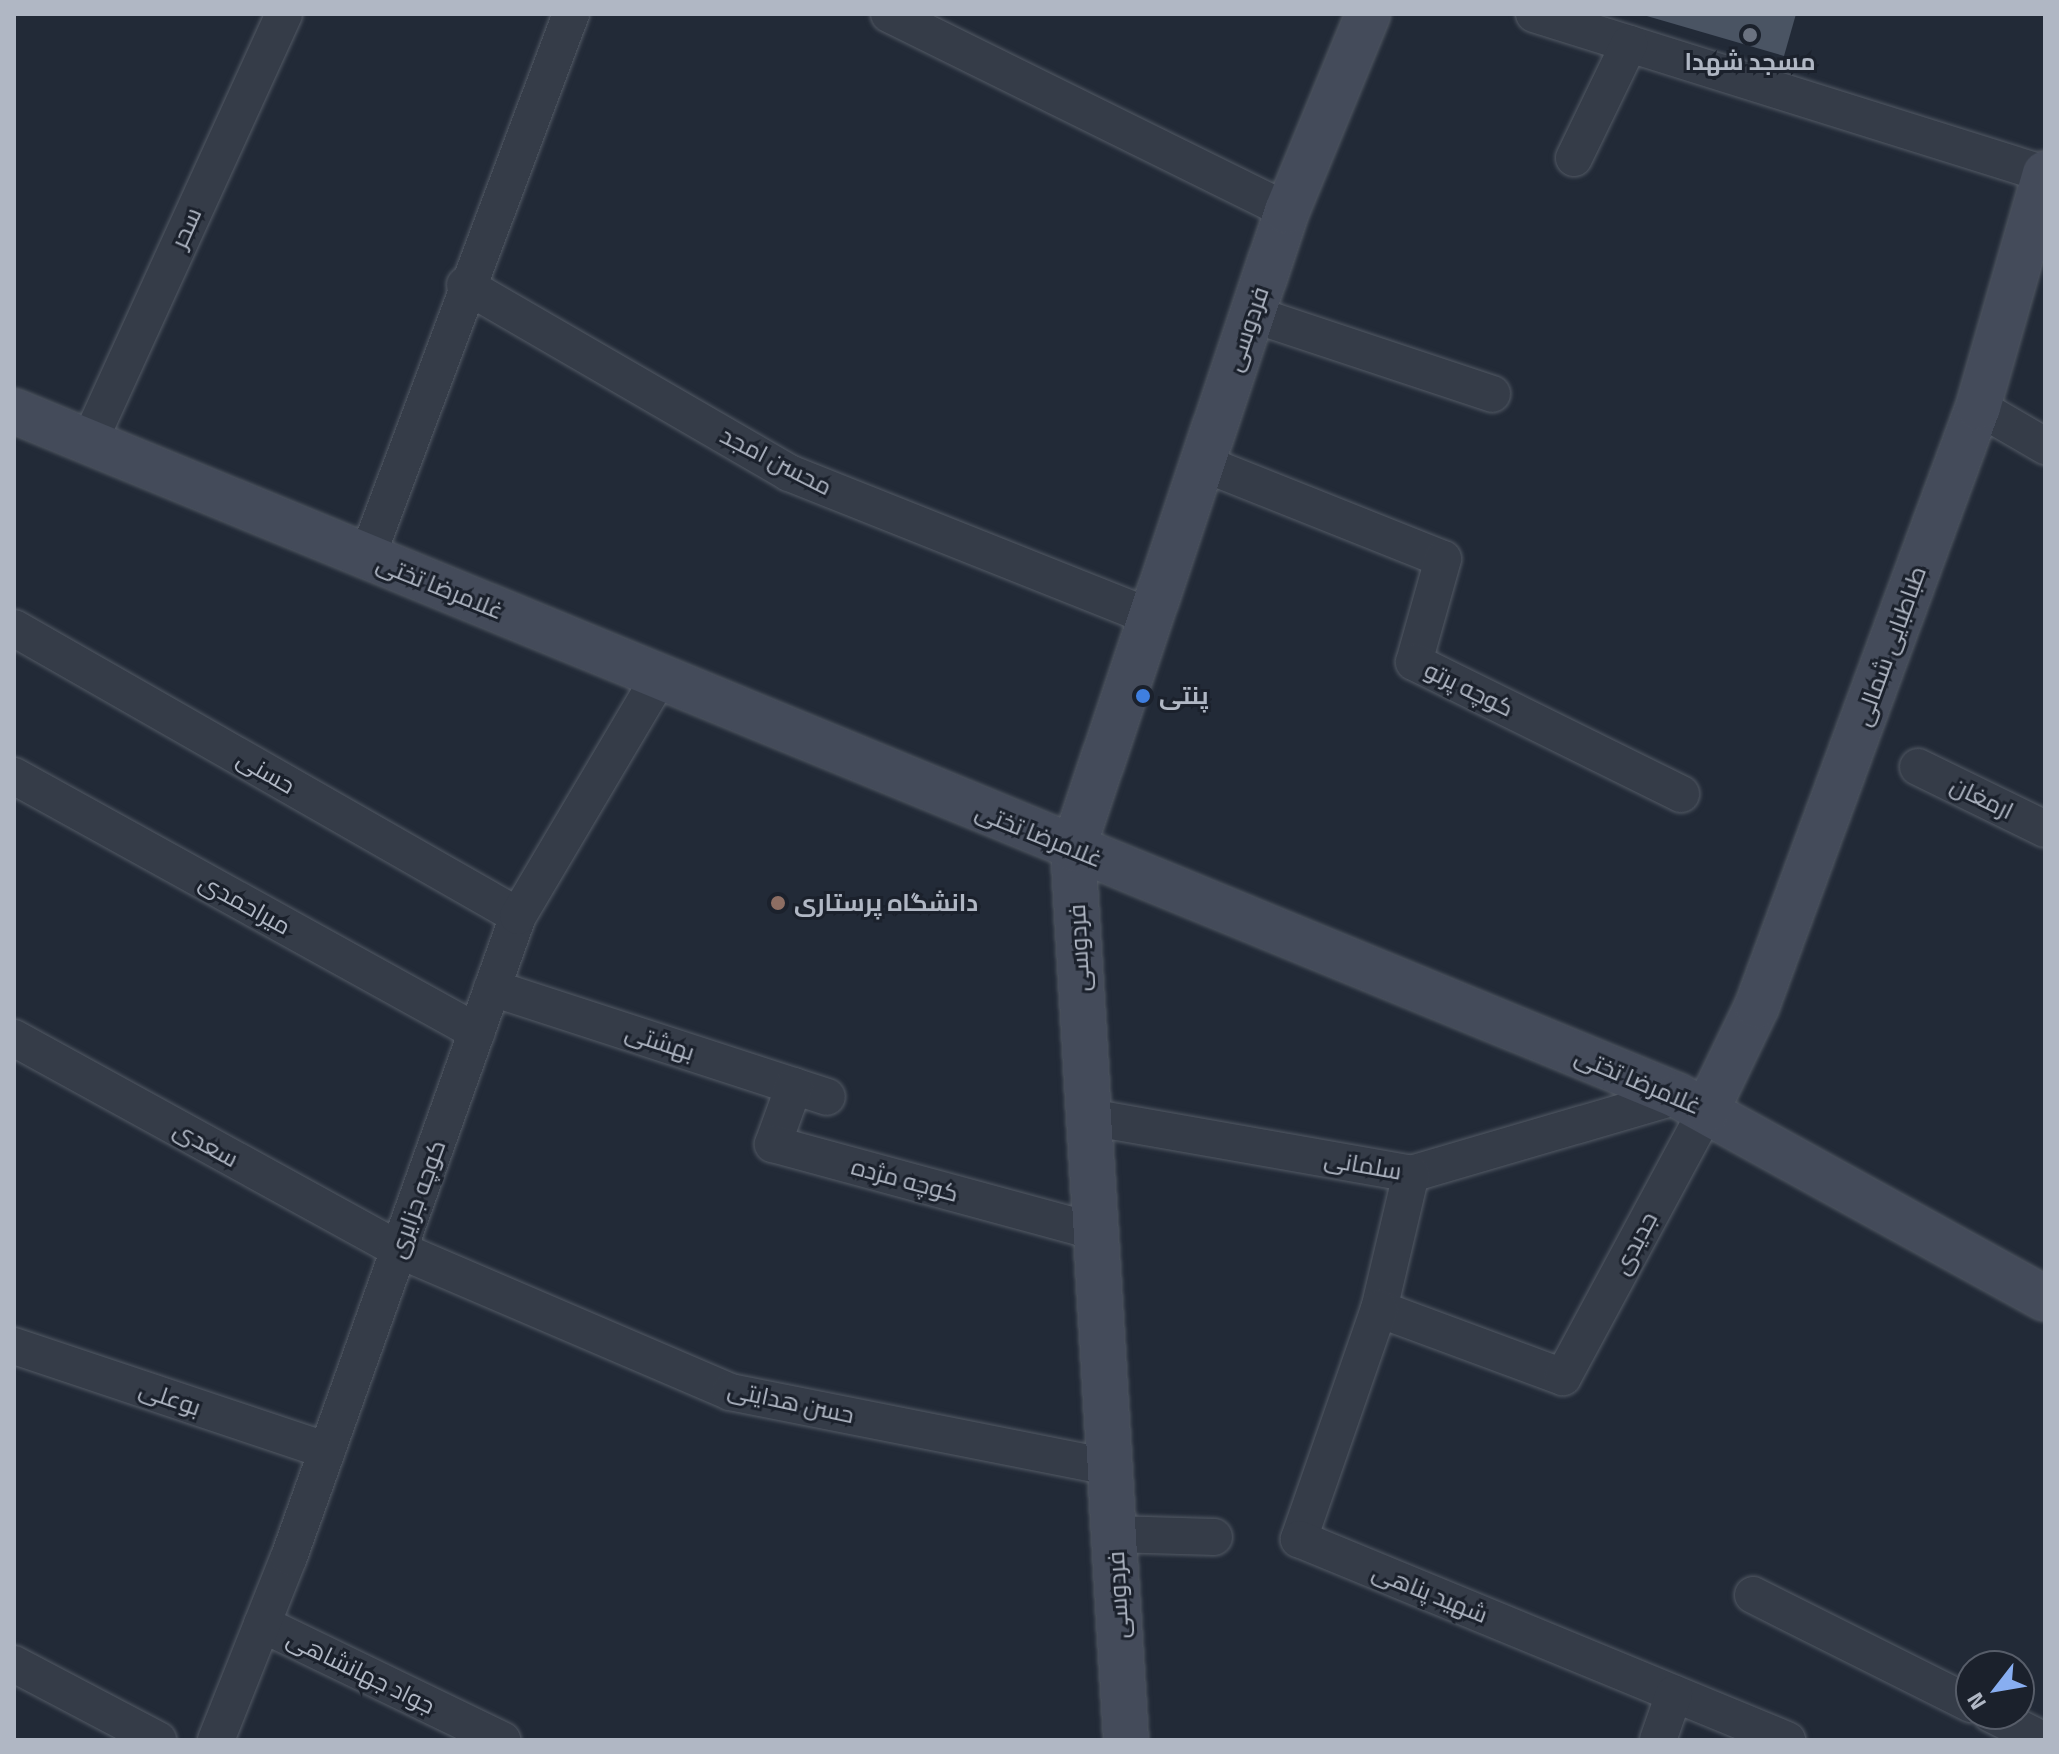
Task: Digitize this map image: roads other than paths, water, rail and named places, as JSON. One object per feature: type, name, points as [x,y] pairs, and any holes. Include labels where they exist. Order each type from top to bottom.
[{"type":"street","name":"سحر","points":[[89,442],[284,14]]},
{"type":"street","points":[[367,557],[465,285],[571,14]]},
{"type":"street","points":[[889,14],[1287,211]]},
{"type":"street","name":"فردوسی","points":[[1126,1740],[1073,849],[1287,211],[1368,14]]},
{"type":"street","points":[[1534,14],[2045,173]]},
{"type":"street","points":[[1574,158],[1629,44]]},
{"type":"street","name":"طباطبایی شمالی","points":[[1692,1103],[1757,1006],[1978,407],[2045,173]]},
{"type":"street","name":"محسن امجد","points":[[465,285],[789,473],[1150,617]]},
{"type":"street","points":[[1252,314],[1492,394]]},
{"type":"street","points":[[1978,407],[2045,446]]},
{"type":"street","name":"غلامرضا تختی","points":[[14,411],[1692,1103],[2045,1299]]},
{"type":"street","name":"کوچه پرتو","points":[[1202,463],[1443,559],[1414,662],[1681,794]]},
{"type":"street","name":"حسنی","points":[[14,628],[518,916]]},
{"type":"street","name":"کوچه جزایری","points":[[216,1740],[327,1451],[518,916],[659,678]]},
{"type":"street","name":"ارمغان","points":[[1918,767],[2045,829]]},
{"type":"street","name":"میراحمدی","points":[[14,776],[477,1032]]},
{"type":"street","name":"بهشتی","points":[[492,988],[810,1091]]},
{"type":"street","name":"سعدی","points":[[14,1038],[399,1250]]},
{"type":"street","name":"کوچه مژده","points":[[810,1091],[773,1144],[1096,1232]]},
{"type":"street","name":"سلمانی","points":[[1089,1117],[1411,1174],[1692,1103]]},
{"type":"street","name":"جدیدی","points":[[1379,1309],[1563,1377],[1692,1103]]},
{"type":"street","points":[[1379,1309],[1411,1174]]},
{"type":"street","name":"حسن هدایتی","points":[[399,1250],[730,1392],[1110,1467]]},
{"type":"street","name":"شهید پناهی","points":[[1379,1309],[1299,1539],[1787,1740]]},
{"type":"street","name":"بوعلی","points":[[14,1346],[327,1451]]},
{"type":"street","points":[[1114,1534],[1214,1537]]},
{"type":"street","points":[[1753,1595],[1955,1696]]},
{"type":"street","name":"جواد جهانشاهی","points":[[262,1624],[502,1740]]},
{"type":"street","points":[[14,1664],[158,1740]]},
{"type":"street","points":[[1658,1740],[1674,1694]]},
{"type":"street","points":[[2023,1730],[2043,1740]]},
{"type":"place","name":"مسجد شهدا","points":[[1750,35]]},
{"type":"place","name":"پنتی","points":[[1143,696]]},
{"type":"place","name":"دانشگاه پرستاری","points":[[778,903]]}]
